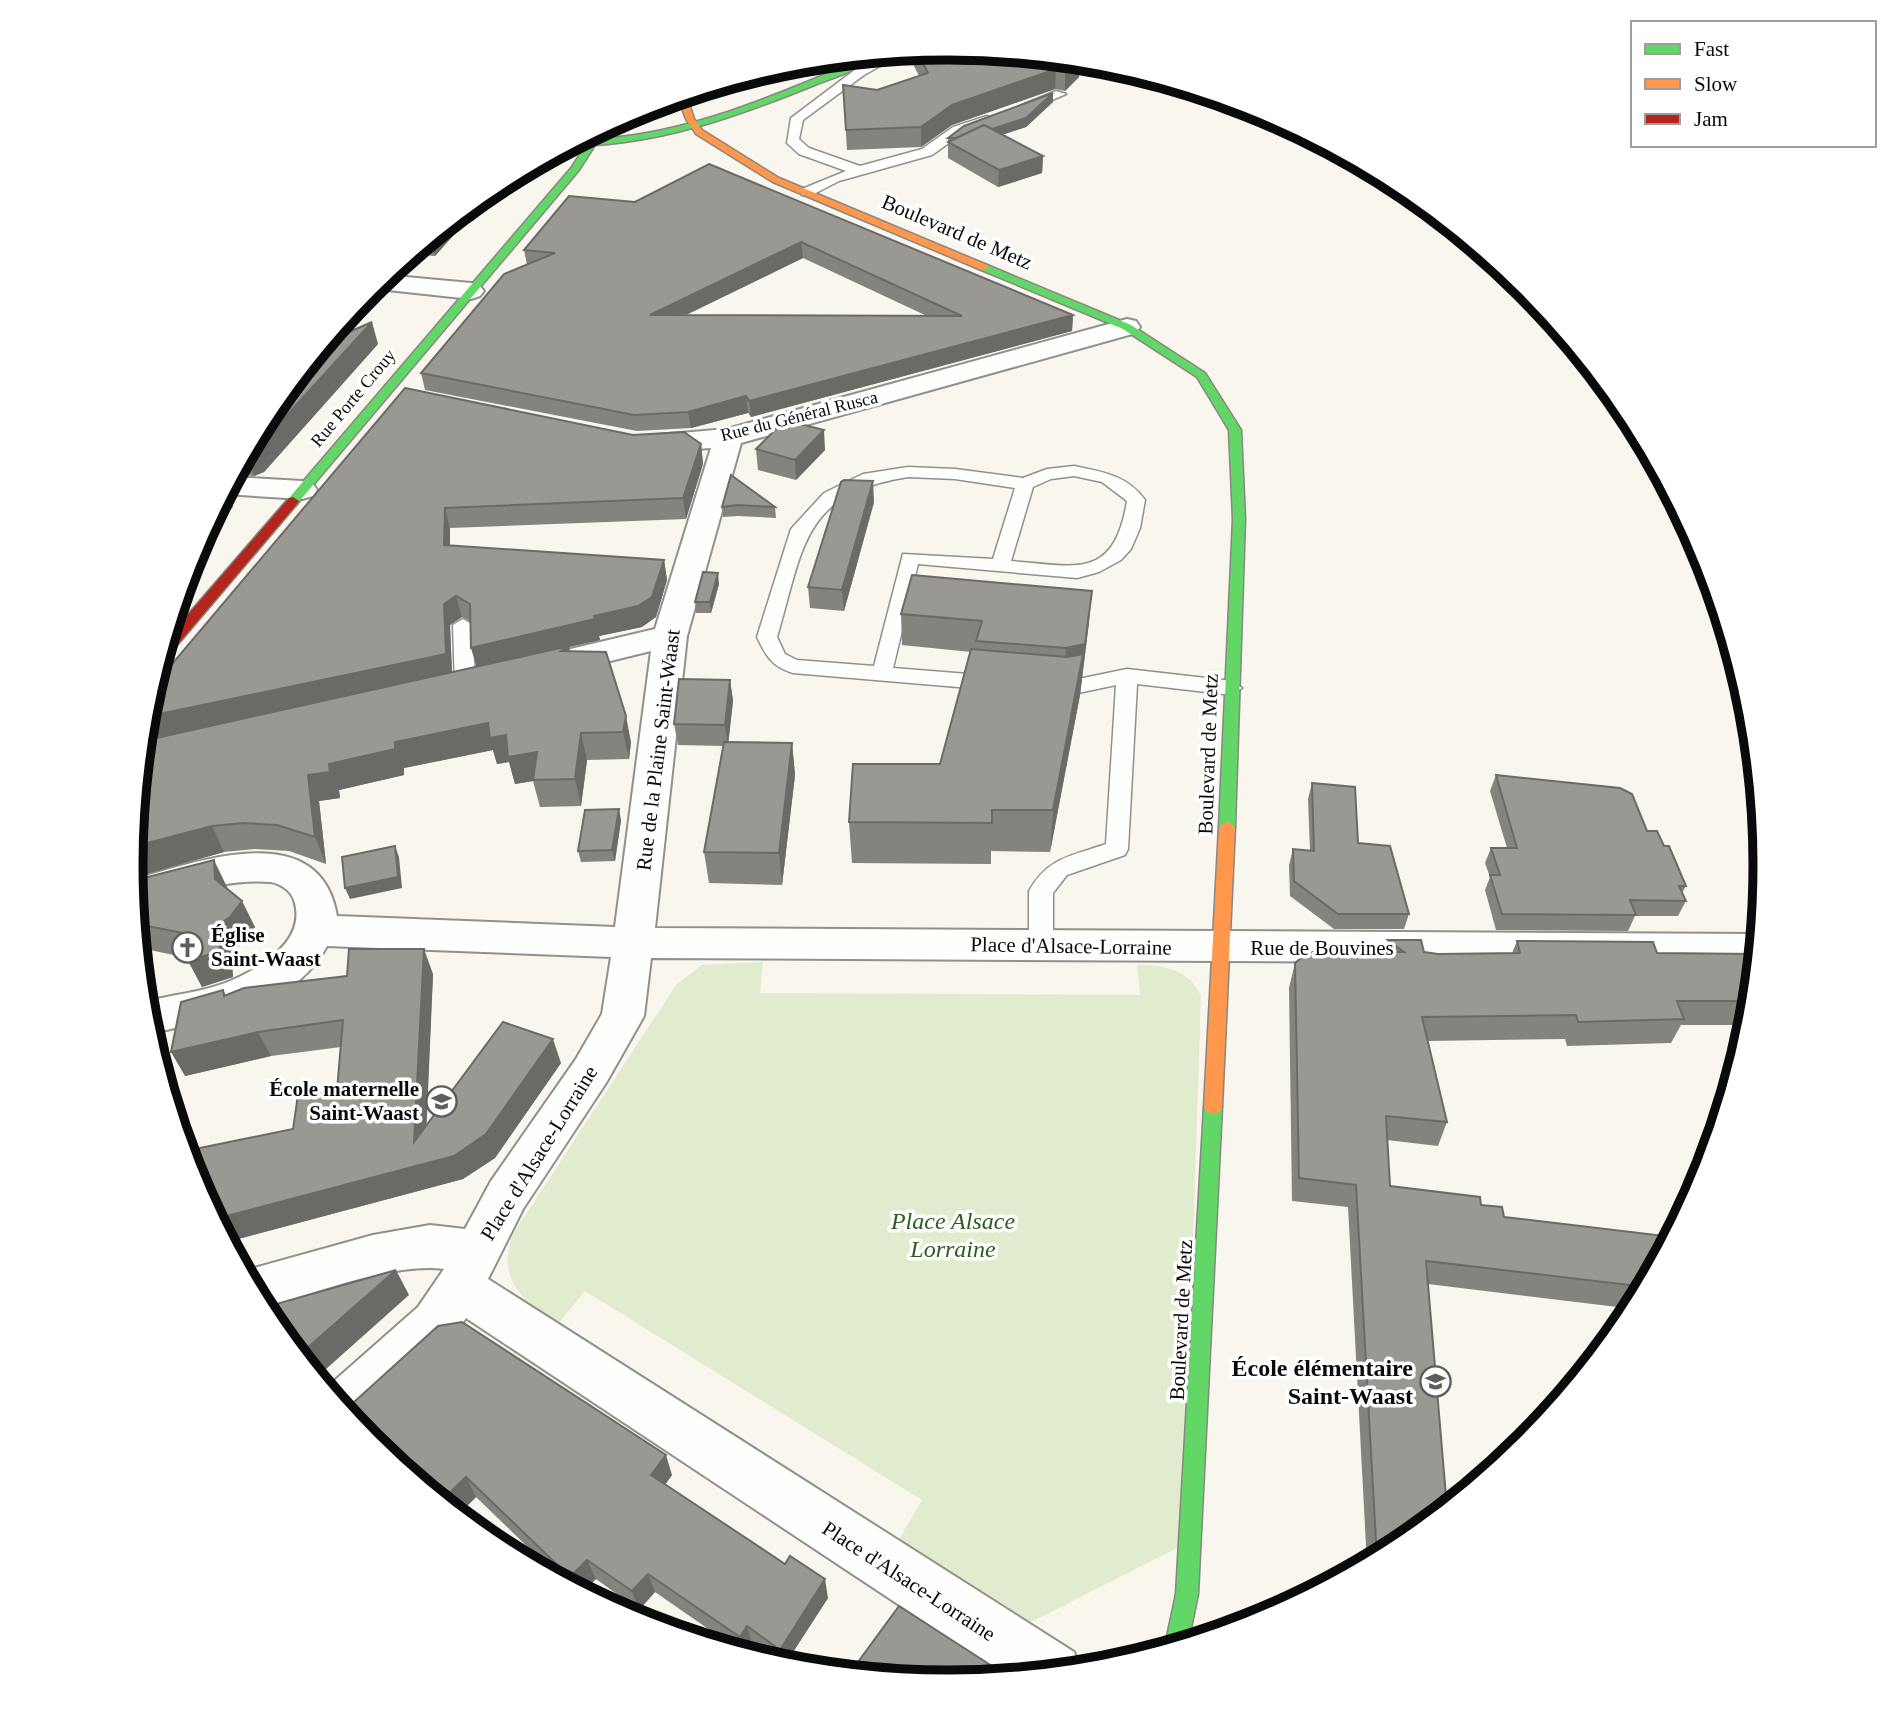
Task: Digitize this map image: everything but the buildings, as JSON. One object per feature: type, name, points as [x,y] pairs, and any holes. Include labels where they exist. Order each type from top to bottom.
[{"type":"main road","points":[[591,145],[643,139],[694,128],[855,65]]},
{"type":"main road","points":[[686,104],[694,128]]},
{"type":"main road","points":[[747,160],[743,133],[759,104]]},
{"type":"main road","name":"Boulevard de Metz","points":[[694,128],[715,144],[747,160],[776,180],[1127,327],[1201,375],[1235,430],[1239,519],[1222,947],[1187,1594],[1178,1637]]},
{"type":"main road","name":"Rue Porte Crouy","points":[[176,636],[302,490],[396,394],[471,291],[576,168],[591,145]]},
{"type":"street","points":[[391,283],[471,291]]},
{"type":"street","name":"Rue du Général Rusca","points":[[624,440],[637,443],[727,438],[1127,327]]},
{"type":"street","name":"Rue de la Plaine Saint-Waast","points":[[633,943],[670,636],[727,438]]},
{"type":"street","points":[[238,487],[302,490]]},
{"type":"street","points":[[431,693],[670,636]]},
{"type":"street","points":[[144,892],[237,869],[268,867],[293,873],[310,890],[317,907],[318,930],[299,955],[278,974],[248,992],[157,1015]]},
{"type":"street","points":[[318,930],[633,943]]},
{"type":"street","name":"Place d'Alsace-Lorraine","points":[[1042,1665],[1017,1651],[468,1269],[507,1195],[591,1071],[622,1016],[633,943],[1222,947]]},
{"type":"street","name":"Rue de Bouvines","points":[[1222,947],[1749,949]]},
{"type":"street","points":[[262,1286],[373,1256],[419,1248],[468,1269],[435,1323],[348,1402]]},
{"type":"lane","points":[[858,170],[804,151],[792,140],[797,118],[860,72],[880,63]]},
{"type":"lane","points":[[807,192],[834,178],[858,170],[927,152],[958,130],[1060,94]]},
{"type":"lane","points":[[882,673],[911,558],[1077,572],[1099,568],[1118,555],[1132,529],[1136,500],[1124,487],[1108,478],[1074,471],[1047,474],[1025,484],[955,474],[908,472],[869,478],[830,497],[800,529],[767,637],[777,658],[793,666],[1064,689],[1127,676],[1232,688]]},
{"type":"lane","points":[[1000,566],[1025,484]]},
{"type":"lane","points":[[463,625],[465,686]]},
{"type":"lane","points":[[1041,946],[1041,891],[1059,869],[1117,849],[1127,676]]},
{"type":"green space","name":"Place Alsace Lorraine","points":[[763,962],[760,993],[1140,995],[1137,965],[1175,970],[1196,987],[1201,996],[1183,1545],[1029,1623],[898,1541],[922,1500],[585,1291],[557,1325],[523,1297],[510,1276],[508,1264],[513,1234],[676,985],[702,965]]},
{"type":"traffic: fast","points":[[594,142],[686,127],[759,104],[855,65]]},
{"type":"traffic: fast","points":[[293,501],[576,168],[591,143]]},
{"type":"traffic: fast","points":[[983,267],[1127,327],[1201,375],[1235,430],[1239,519],[1227,827]]},
{"type":"traffic: fast","points":[[1178,1637],[1187,1594],[1213,1107]]},
{"type":"traffic: slow","points":[[685,104],[690,119],[699,132],[776,180],[983,267]]},
{"type":"traffic: slow","points":[[1213,1107],[1227,827]]},
{"type":"traffic: jam","points":[[176,638],[293,501]]},
{"type":"place","name":"Église Saint-Waast","points":[[188,947]]},
{"type":"place","name":"École maternelle Saint-Waast","points":[[442,1101]]},
{"type":"place","name":"École élémentaire Saint-Waast","points":[[1436,1382]]}]
